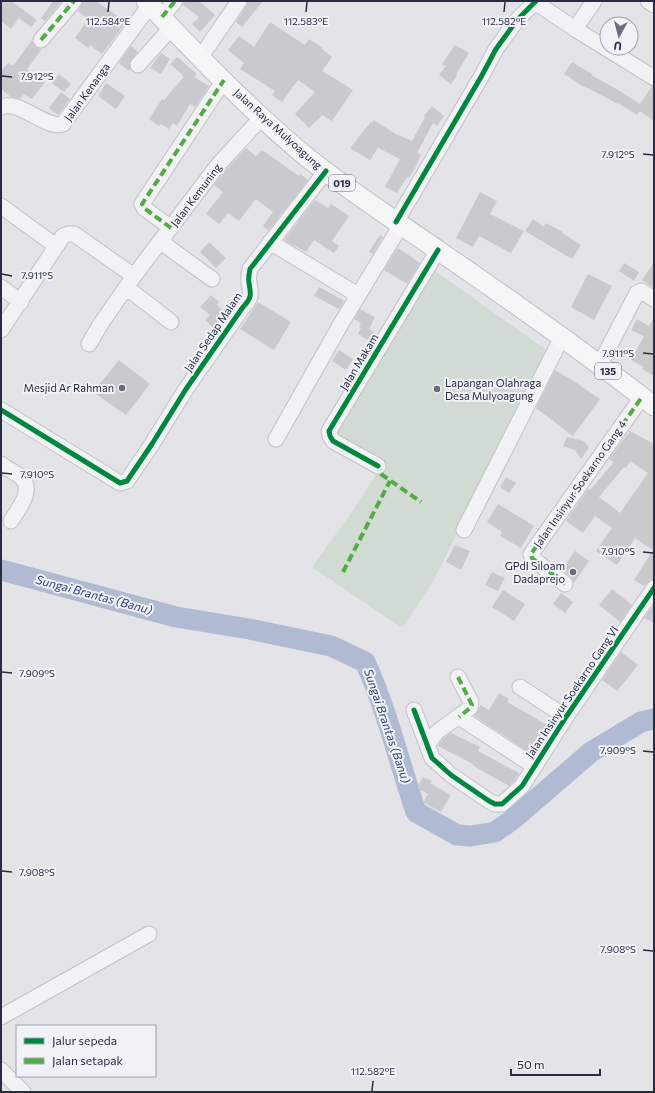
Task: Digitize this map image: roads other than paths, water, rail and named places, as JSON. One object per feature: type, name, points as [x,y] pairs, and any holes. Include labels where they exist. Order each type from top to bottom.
[{"type":"main road","name":"Jalan Raya Mulyoagung","points":[[157,13],[200,58],[303,154],[398,223],[562,337]]},
{"type":"main road","name":"135","points":[[562,337],[600,364],[648,402]]},
{"type":"street","points":[[41,40],[74,1]]},
{"type":"street","points":[[138,65],[157,13],[175,1]]},
{"type":"street","points":[[200,58],[239,1]]},
{"type":"street","points":[[575,29],[594,1]]},
{"type":"street","points":[[648,1],[654,5]]},
{"type":"street","points":[[276,439],[496,49],[517,20],[535,2],[575,29],[654,78]]},
{"type":"street","name":"Jalan Kenanga","points":[[1,107],[4,106],[25,111],[54,126],[62,124],[157,13]]},
{"type":"street","points":[[171,228],[144,208],[142,204],[224,80]]},
{"type":"street","name":"Jalan Kemuning","points":[[89,344],[100,325],[130,282],[218,165],[262,117]]},
{"type":"street","name":"Jalan Sedap Malam","points":[[1,410],[120,483],[126,481],[132,475],[186,389],[248,302],[251,292],[248,282],[250,269],[326,171]]},
{"type":"street","points":[[1,206],[56,246]]},
{"type":"street","points":[[1,330],[21,302],[56,246],[63,236],[68,234],[74,234],[130,282],[171,322]]},
{"type":"street","points":[[161,242],[212,279]]},
{"type":"street","points":[[270,242],[358,295]]},
{"type":"street","name":"Jalan Makam","points":[[378,466],[333,441],[329,431],[438,250]]},
{"type":"street","points":[[1,287],[21,302]]},
{"type":"street","points":[[600,364],[637,292],[641,291],[654,299]]},
{"type":"street","points":[[464,530],[562,337]]},
{"type":"street","name":"Jalan Insinyur Soekarno Gang 4","points":[[565,584],[532,558],[531,554],[648,402]]},
{"type":"street","points":[[1,464],[22,478],[25,483],[26,496],[11,521]]},
{"type":"street","name":"Jalan Insinyur Soekarno Gang VI","points":[[427,745],[432,758],[442,768],[489,801],[495,804],[502,804],[522,786],[566,717],[654,588]]},
{"type":"street","points":[[427,745],[437,732],[445,725],[459,717],[472,705],[458,677]]},
{"type":"street","points":[[520,686],[566,717]]},
{"type":"street","points":[[414,710],[427,745]]},
{"type":"street","points":[[459,717],[534,766]]},
{"type":"street","points":[[1,1017],[149,934]]},
{"type":"street","points":[[1,1070],[23,1092]]},
{"type":"waterway","name":"Sungai Brantas (Banu)","points":[[1,570],[176,617],[249,629],[331,646],[365,662],[380,699],[416,812],[457,835],[471,836],[495,832],[512,820],[591,752],[641,722],[654,719]]},
{"type":"place","name":"Mesjid Ar Rahman","points":[[122,388]]},
{"type":"place","name":"Lapangan Olahraga Desa Mulyoagung","points":[[437,389]]},
{"type":"place","name":"GPdI Siloam Dadaprejo","points":[[573,572]]}]
